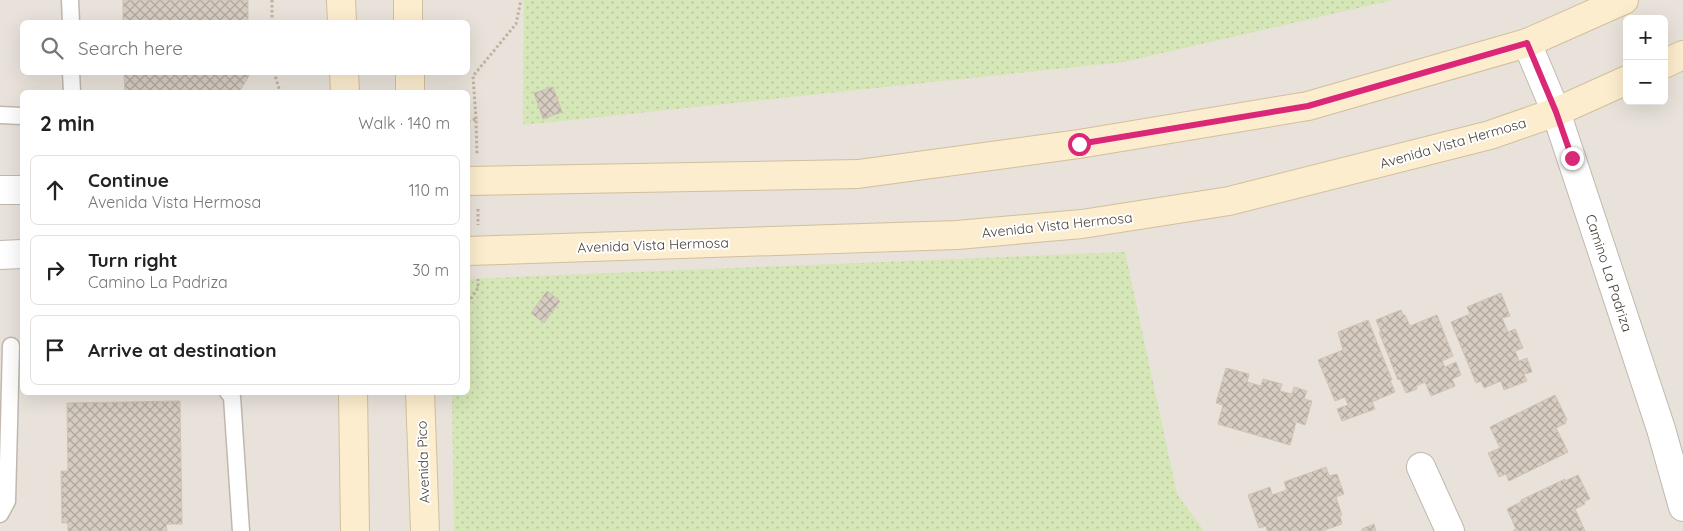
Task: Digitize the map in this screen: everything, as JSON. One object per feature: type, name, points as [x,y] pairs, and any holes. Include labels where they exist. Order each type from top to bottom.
[{"type":"main road","points":[[341,0],[342,20]]},
{"type":"main road","points":[[408,0],[408,20]]},
{"type":"main road","points":[[470,181],[858,174],[1079,144],[1308,106],[1527,43],[1624,0]]},
{"type":"main road","points":[[1668,62],[1683,55]]},
{"type":"main road","points":[[344,75],[345,90]]},
{"type":"main road","points":[[410,75],[410,90]]},
{"type":"main road","name":"Avenida Vista Hermosa","points":[[470,251],[957,235],[1082,224],[1229,201],[1490,135],[1556,112],[1623,82]]},
{"type":"main road","points":[[353,395],[356,531]]},
{"type":"main road","name":"Avenida Pico","points":[[420,395],[425,531]]},
{"type":"street","name":"Camino La Padriza","points":[[1527,43],[1556,112],[1658,420],[1683,507]]},
{"type":"street","points":[[0,190],[20,190]]},
{"type":"street","points":[[0,255],[20,254]]},
{"type":"street","points":[[1421,466],[1450,531]]},
{"type":"lane","points":[[70,0],[71,20]]},
{"type":"lane","points":[[71,75],[72,90]]},
{"type":"lane","points":[[0,115],[20,116]]},
{"type":"lane","points":[[0,514],[6,502],[11,346]]},
{"type":"lane","points":[[230,395],[241,531]]},
{"type":"path","points":[[272,0],[272,20]]},
{"type":"path","points":[[476,119],[473,76],[516,24],[521,0]]},
{"type":"path","points":[[275,75],[279,90]]},
{"type":"shaded area","points":[[0,0],[1683,0],[1683,531],[0,531]]},
{"type":"green space","points":[[524,0],[1393,0],[1123,62],[523,125]]},
{"type":"green space","points":[[1125,252],[1177,494],[1204,531],[454,531],[452,395],[470,395],[470,279]]},
{"type":"building","points":[[123,0],[248,0],[248,20],[123,20]]},
{"type":"building","points":[[124,75],[249,75],[240,90],[125,90]]},
{"type":"building","points":[[553,87],[562,112],[543,119],[534,93]]},
{"type":"building","points":[[547,291],[560,301],[544,323],[531,313]]},
{"type":"building","points":[[1501,293],[1510,316],[1502,318],[1508,332],[1515,329],[1523,348],[1515,351],[1519,361],[1527,358],[1532,372],[1524,374],[1527,381],[1504,390],[1501,381],[1484,388],[1481,381],[1476,383],[1451,322],[1470,314],[1467,307]]},
{"type":"building","points":[[1401,310],[1410,326],[1437,315],[1453,356],[1442,361],[1445,367],[1456,362],[1461,375],[1452,379],[1455,386],[1431,396],[1425,382],[1416,386],[1417,389],[1406,393],[1400,379],[1398,380],[1376,320]]},
{"type":"building","points":[[1368,320],[1395,392],[1372,402],[1375,409],[1342,421],[1337,409],[1348,405],[1345,397],[1335,401],[1318,360],[1343,350],[1338,332]]},
{"type":"building","points":[[1226,368],[1249,374],[1247,382],[1261,386],[1263,379],[1282,384],[1280,391],[1292,394],[1294,387],[1307,391],[1304,399],[1312,401],[1305,425],[1296,422],[1290,445],[1218,424],[1223,405],[1216,403]]},
{"type":"building","points":[[1555,395],[1567,420],[1565,421],[1566,423],[1556,428],[1568,452],[1509,481],[1506,474],[1499,477],[1488,453],[1500,448],[1490,427]]},
{"type":"building","points":[[180,401],[182,524],[166,524],[167,531],[68,531],[68,523],[62,523],[61,471],[68,471],[67,403]]},
{"type":"building","points":[[1326,467],[1329,476],[1337,474],[1344,494],[1336,497],[1342,515],[1340,516],[1342,524],[1322,531],[1267,531],[1266,526],[1259,528],[1248,495],[1270,487],[1272,495],[1287,490],[1284,482]]},
{"type":"building","points":[[1578,475],[1590,499],[1584,501],[1585,504],[1575,509],[1585,531],[1513,531],[1516,529],[1507,509],[1521,502],[1521,500],[1565,479],[1565,481]]},
{"type":"building","points":[[1374,524],[1376,531],[1362,531],[1362,529]]},
{"type":"route","points":[[1079,144],[1308,106],[1527,43],[1556,112],[1572,158]]}]
